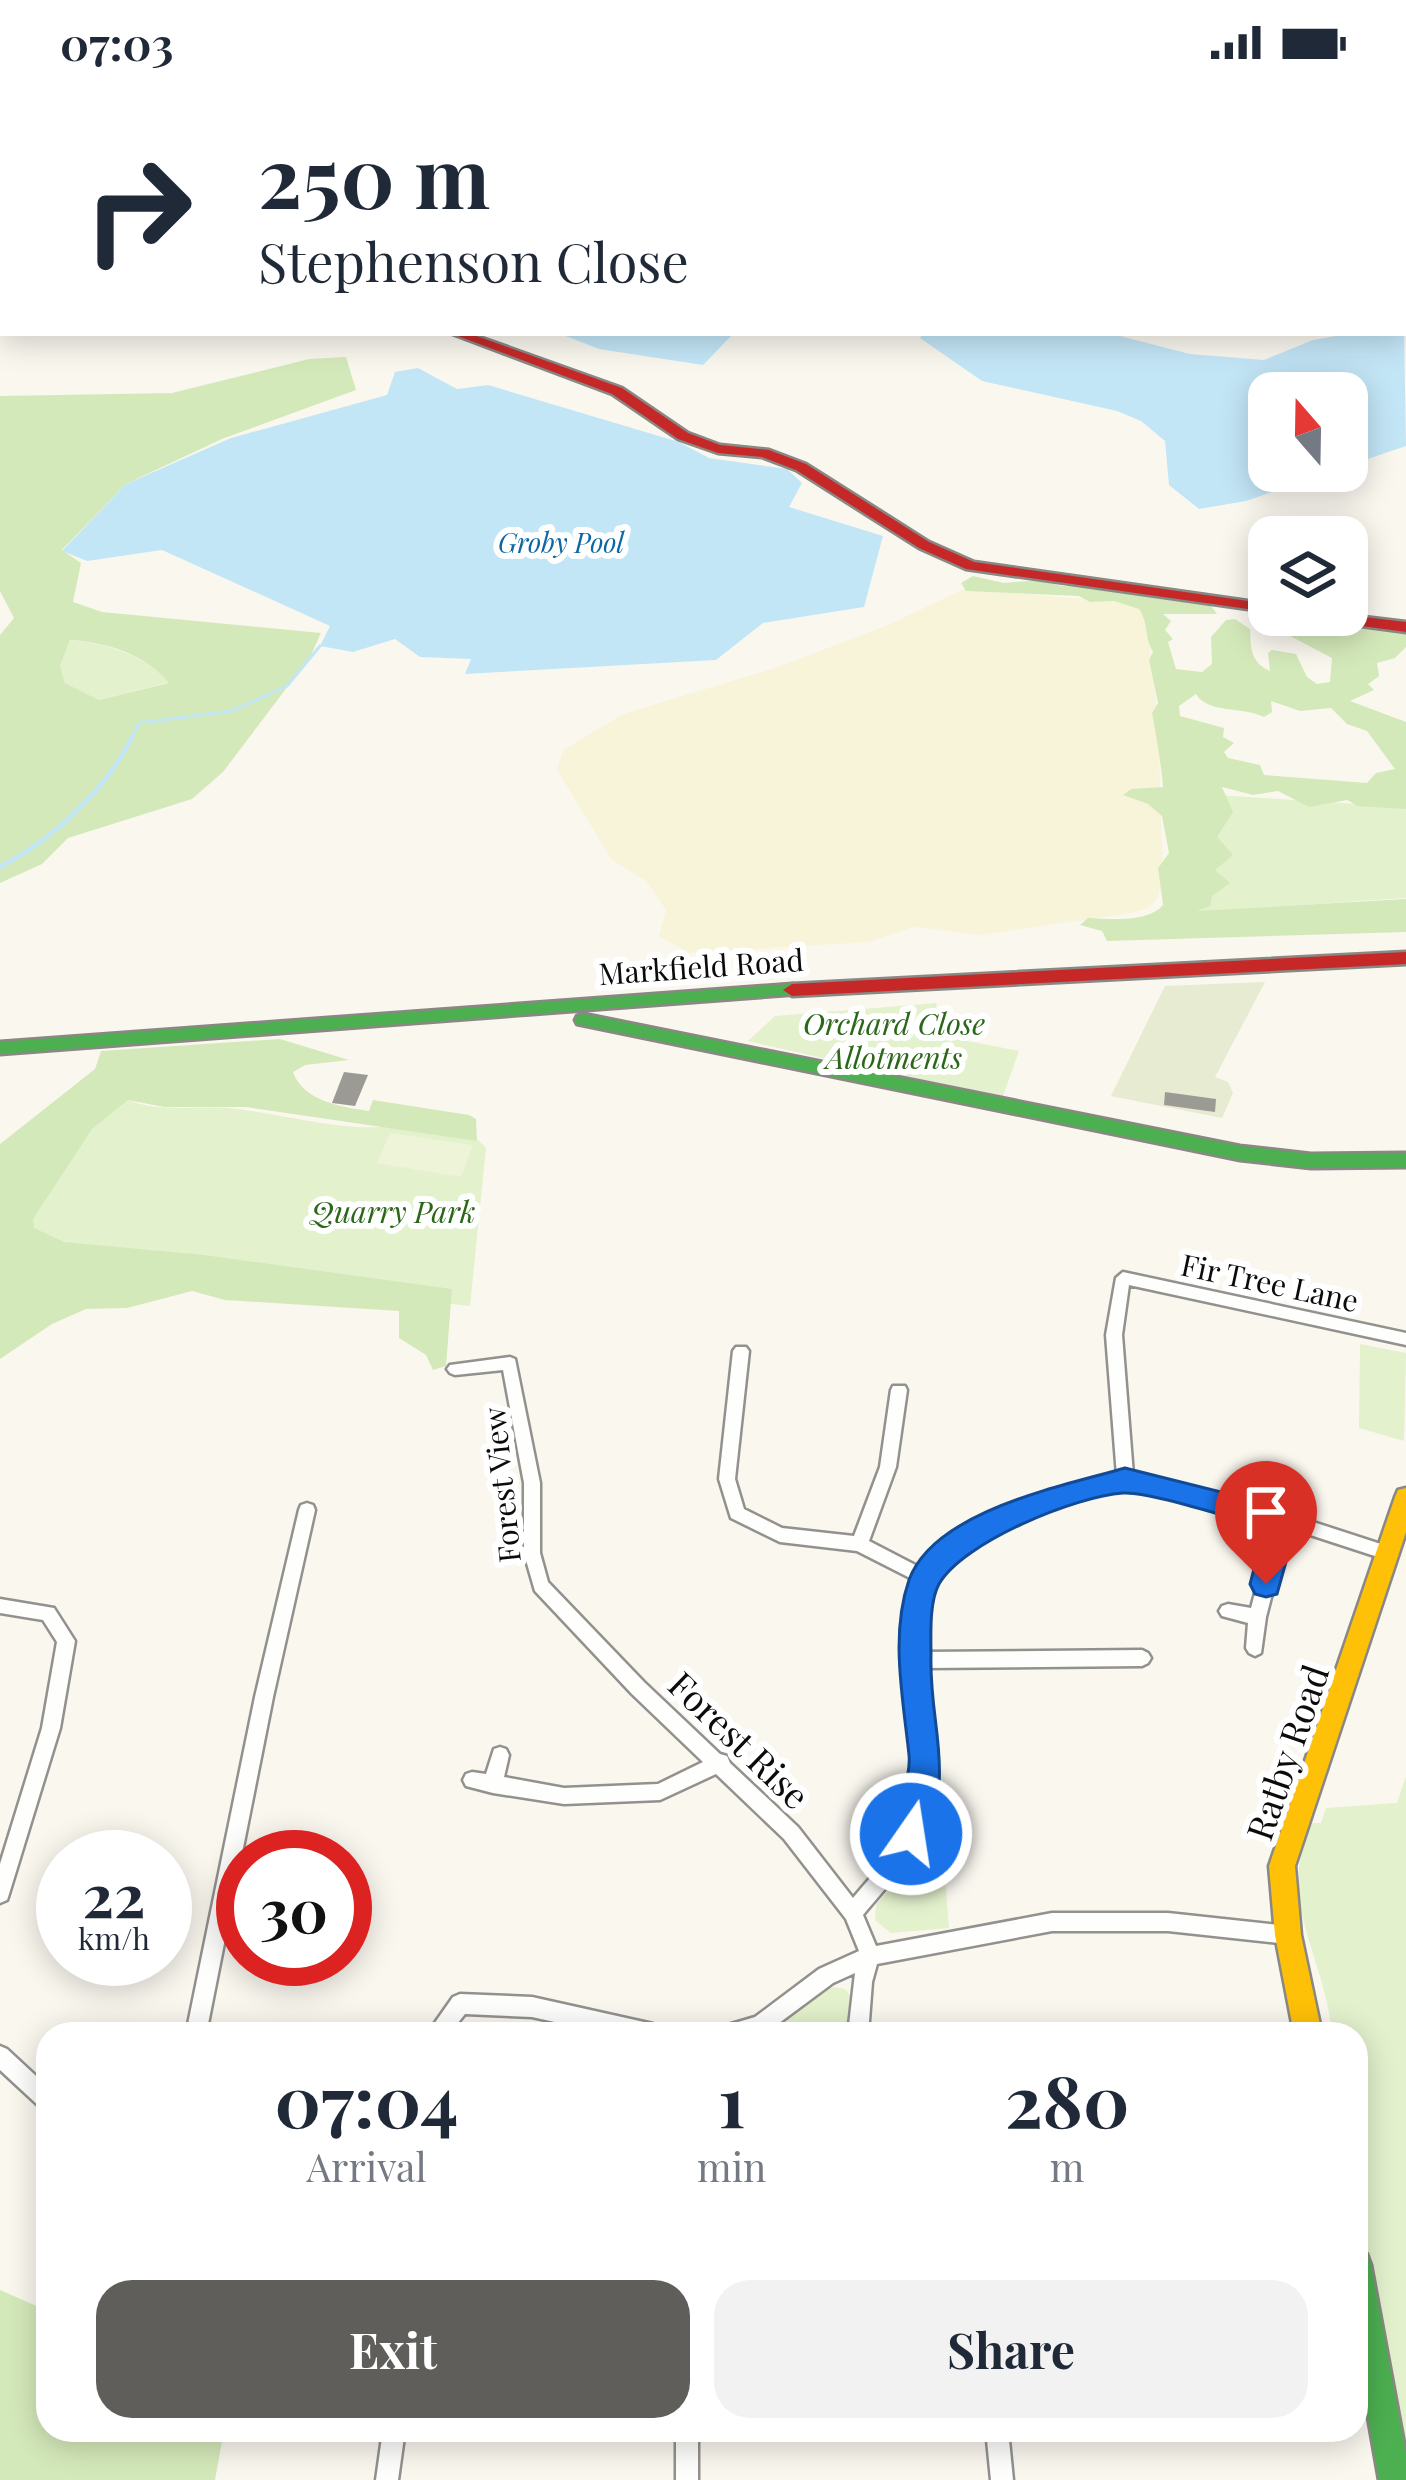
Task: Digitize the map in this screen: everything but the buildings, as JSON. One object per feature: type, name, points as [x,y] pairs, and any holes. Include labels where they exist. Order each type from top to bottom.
[{"type":"main road","points":[[464,336],[617,392],[718,449],[764,453],[801,466],[924,545],[970,566],[1248,605]]},
{"type":"main road","points":[[1368,622],[1406,627]]},
{"type":"main road","name":"Markfield Road","points":[[0,1030],[848,968],[1406,941]]},
{"type":"main road","name":"Markfield Road","points":[[0,1048],[1090,971],[1406,958]]},
{"type":"main road","name":"Markfield Road","points":[[435,1014],[584,1020],[1240,1153],[1311,1162],[1406,1160]]},
{"type":"main road","name":"Ratby Road","points":[[1306,2022],[1288,1935],[1282,1867],[1406,1497]]},
{"type":"main road","points":[[1368,2331],[1395,2480]]},
{"type":"street","name":"Fir Tree Lane","points":[[1125,1480],[1114,1335],[1124,1279],[1406,1339]]},
{"type":"street","points":[[741,1351],[727,1478],[736,1513],[780,1535],[860,1544],[925,1578]]},
{"type":"street","name":"Forest View","points":[[454,1369],[510,1364],[527,1445],[532,1553],[541,1586]]},
{"type":"street","points":[[860,1544],[888,1467],[899,1390]]},
{"type":"street","points":[[853,1913],[901,1852],[918,1815],[926,1765],[914,1660],[925,1578],[962,1539],[1031,1507],[1125,1480],[1282,1519],[1387,1553]]},
{"type":"street","points":[[198,2022],[307,1510]]},
{"type":"street","points":[[1255,1648],[1257,1617],[1282,1519]]},
{"type":"street","name":"Forest Rise","points":[[541,1586],[638,1688],[791,1833],[853,1913],[870,1956]]},
{"type":"street","points":[[0,1606],[48,1613],[65,1640],[51,1728],[0,1894]]},
{"type":"street","points":[[1228,1611],[1257,1617]]},
{"type":"street","points":[[914,1660],[1142,1658]]},
{"type":"street","points":[[493,1785],[500,1755]]},
{"type":"street","points":[[472,1780],[564,1796],[660,1792],[721,1762]]},
{"type":"street","points":[[764,2022],[826,1976],[870,1956],[1052,1922],[1168,1922],[1288,1935]]},
{"type":"street","points":[[860,2022],[862,1982],[870,1956]]},
{"type":"street","points":[[446,2022],[460,2004],[532,2007],[599,2022]]},
{"type":"street","points":[[0,2056],[36,2090]]},
{"type":"street","points":[[387,2480],[392,2442]]},
{"type":"street","points":[[687,2480],[688,2442]]},
{"type":"street","points":[[998,2442],[1002,2480]]},
{"type":"shaded area","points":[[964,589],[1145,604],[1158,721],[1163,872],[1158,898],[1148,908],[1132,913],[980,935],[914,927],[868,942],[689,953],[659,936],[666,910],[646,881],[612,860],[557,770],[563,750],[623,714],[775,668],[888,625]]},
{"type":"green space","points":[[346,357],[356,390],[222,439],[126,484],[62,550],[81,563],[73,602],[102,612],[321,633],[310,657],[223,772],[192,799],[68,838],[42,864],[0,883],[0,635],[14,618],[0,591],[0,396],[172,393],[309,359]],"holes":[[[70,640],[138,658],[169,683],[99,700],[65,683],[60,666]]]},
{"type":"green space","points":[[973,576],[1004,583],[1040,580],[1062,586],[1107,587],[1209,603],[1217,614],[1163,614],[1171,621],[1165,630],[1173,639],[1168,642],[1176,669],[1202,672],[1212,664],[1211,637],[1226,620],[1235,619],[1248,628],[1253,654],[1263,667],[1270,671],[1268,653],[1272,650],[1296,654],[1307,677],[1317,684],[1330,682],[1332,658],[1290,636],[1368,636],[1368,627],[1406,632],[1406,647],[1395,658],[1377,663],[1379,676],[1368,684],[1374,690],[1350,701],[1406,722],[1406,809],[1358,806],[1347,800],[1309,807],[1278,791],[1253,795],[1222,787],[1233,812],[1217,837],[1233,855],[1215,870],[1230,883],[1212,896],[1210,906],[1197,911],[1406,899],[1406,932],[1107,941],[1102,931],[1080,925],[1088,918],[1148,915],[1163,905],[1158,868],[1169,853],[1162,816],[1148,804],[1123,795],[1131,789],[1163,787],[1152,713],[1158,703],[1149,660],[1153,652],[1144,620],[1139,609],[1114,601],[966,591],[961,583]],"holes":[[[1196,694],[1209,704],[1264,717],[1272,712],[1271,701],[1300,711],[1331,708],[1347,724],[1367,731],[1395,769],[1376,773],[1367,783],[1264,775],[1260,765],[1228,758],[1224,752],[1234,743],[1223,737],[1224,728],[1180,716],[1179,706]]]},
{"type":"green space","points":[[70,640],[125,652],[171,682],[99,700],[65,683],[60,666]]},
{"type":"green space","points":[[1199,794],[1406,807],[1406,898],[1193,912]]},
{"type":"green space","points":[[1265,982],[1215,1077],[1228,1082],[1233,1093],[1222,1118],[1111,1096],[1165,986]]},
{"type":"green space","name":"Orchard Close Allotments","points":[[937,1003],[931,1034],[1019,1051],[1002,1099],[748,1041],[775,1016]]},
{"type":"green space","points":[[280,1039],[349,1060],[305,1065],[293,1072],[314,1096],[369,1111],[373,1100],[469,1115],[476,1119],[477,1141],[246,1107],[164,1107],[128,1100],[92,1129],[33,1219],[34,1228],[64,1242],[204,1255],[452,1289],[446,1366],[433,1370],[426,1355],[399,1338],[399,1311],[225,1300],[192,1291],[127,1308],[86,1309],[52,1324],[0,1359],[0,1144],[95,1069],[101,1051]]},
{"type":"green space","name":"Quarry Park","points":[[128,1100],[155,1107],[237,1109],[356,1127],[442,1125],[472,1136],[486,1148],[470,1306],[13,1258],[0,1154]]},
{"type":"green space","points":[[390,1133],[473,1145],[461,1177],[377,1163]]},
{"type":"green space","points":[[1360,1344],[1406,1353],[1404,1441],[1359,1428]]},
{"type":"green space","points":[[1406,1776],[1406,2440],[1368,2258],[1368,2022],[1330,2022],[1306,1930],[1299,1880],[1310,1823],[1321,1823],[1326,1808],[1397,1803]]},
{"type":"green space","points":[[940,1812],[949,1928],[891,1933],[875,1920],[876,1904],[903,1876]]},
{"type":"green space","points":[[834,1987],[845,1989],[852,1998],[851,2022],[782,2022],[800,2006]]},
{"type":"green space","points":[[0,2290],[36,2306],[36,2442],[222,2442],[215,2480],[0,2480]]},
{"type":"water","points":[[566,336],[731,336],[703,365],[599,349]]},
{"type":"water","points":[[1120,336],[1190,354],[1264,360],[1336,336],[1404,336],[1406,446],[1368,459],[1368,372],[1248,372],[1248,492],[1272,492],[1199,509],[1169,485],[1165,441],[1141,421],[1117,411],[982,381],[920,338]]},
{"type":"water","name":"Groby Pool","points":[[418,368],[457,389],[488,385],[679,442],[709,458],[787,469],[802,483],[789,507],[883,536],[864,607],[763,623],[716,660],[465,674],[471,659],[420,657],[395,639],[353,652],[320,646],[330,626],[162,550],[87,561],[62,551],[126,484],[231,438],[387,395],[395,372]]},
{"type":"waterway","points":[[131,740],[139,723],[232,711],[287,686],[320,646]]},
{"type":"waterway","points":[[0,867],[39,843],[76,811],[108,775],[132,737]]},
{"type":"traffic: fast","points":[[0,1048],[792,990]]},
{"type":"traffic: fast","points":[[584,1020],[1240,1153],[1311,1161],[1406,1160]]},
{"type":"traffic: fast","points":[[1368,2331],[1395,2480]]},
{"type":"traffic: slow","points":[[1306,2022],[1288,1935],[1282,1866],[1406,1497]]},
{"type":"traffic: jam","points":[[464,336],[617,391],[683,436],[718,449],[764,453],[801,467],[924,545],[971,566],[1248,605]]},
{"type":"traffic: jam","points":[[1368,622],[1406,627]]},
{"type":"traffic: jam","points":[[792,990],[1406,958]]},
{"type":"route","points":[[911,1834],[926,1765],[914,1660],[919,1603],[925,1578],[962,1539],[1031,1507],[1125,1480],[1282,1519],[1266,1584]]}]
